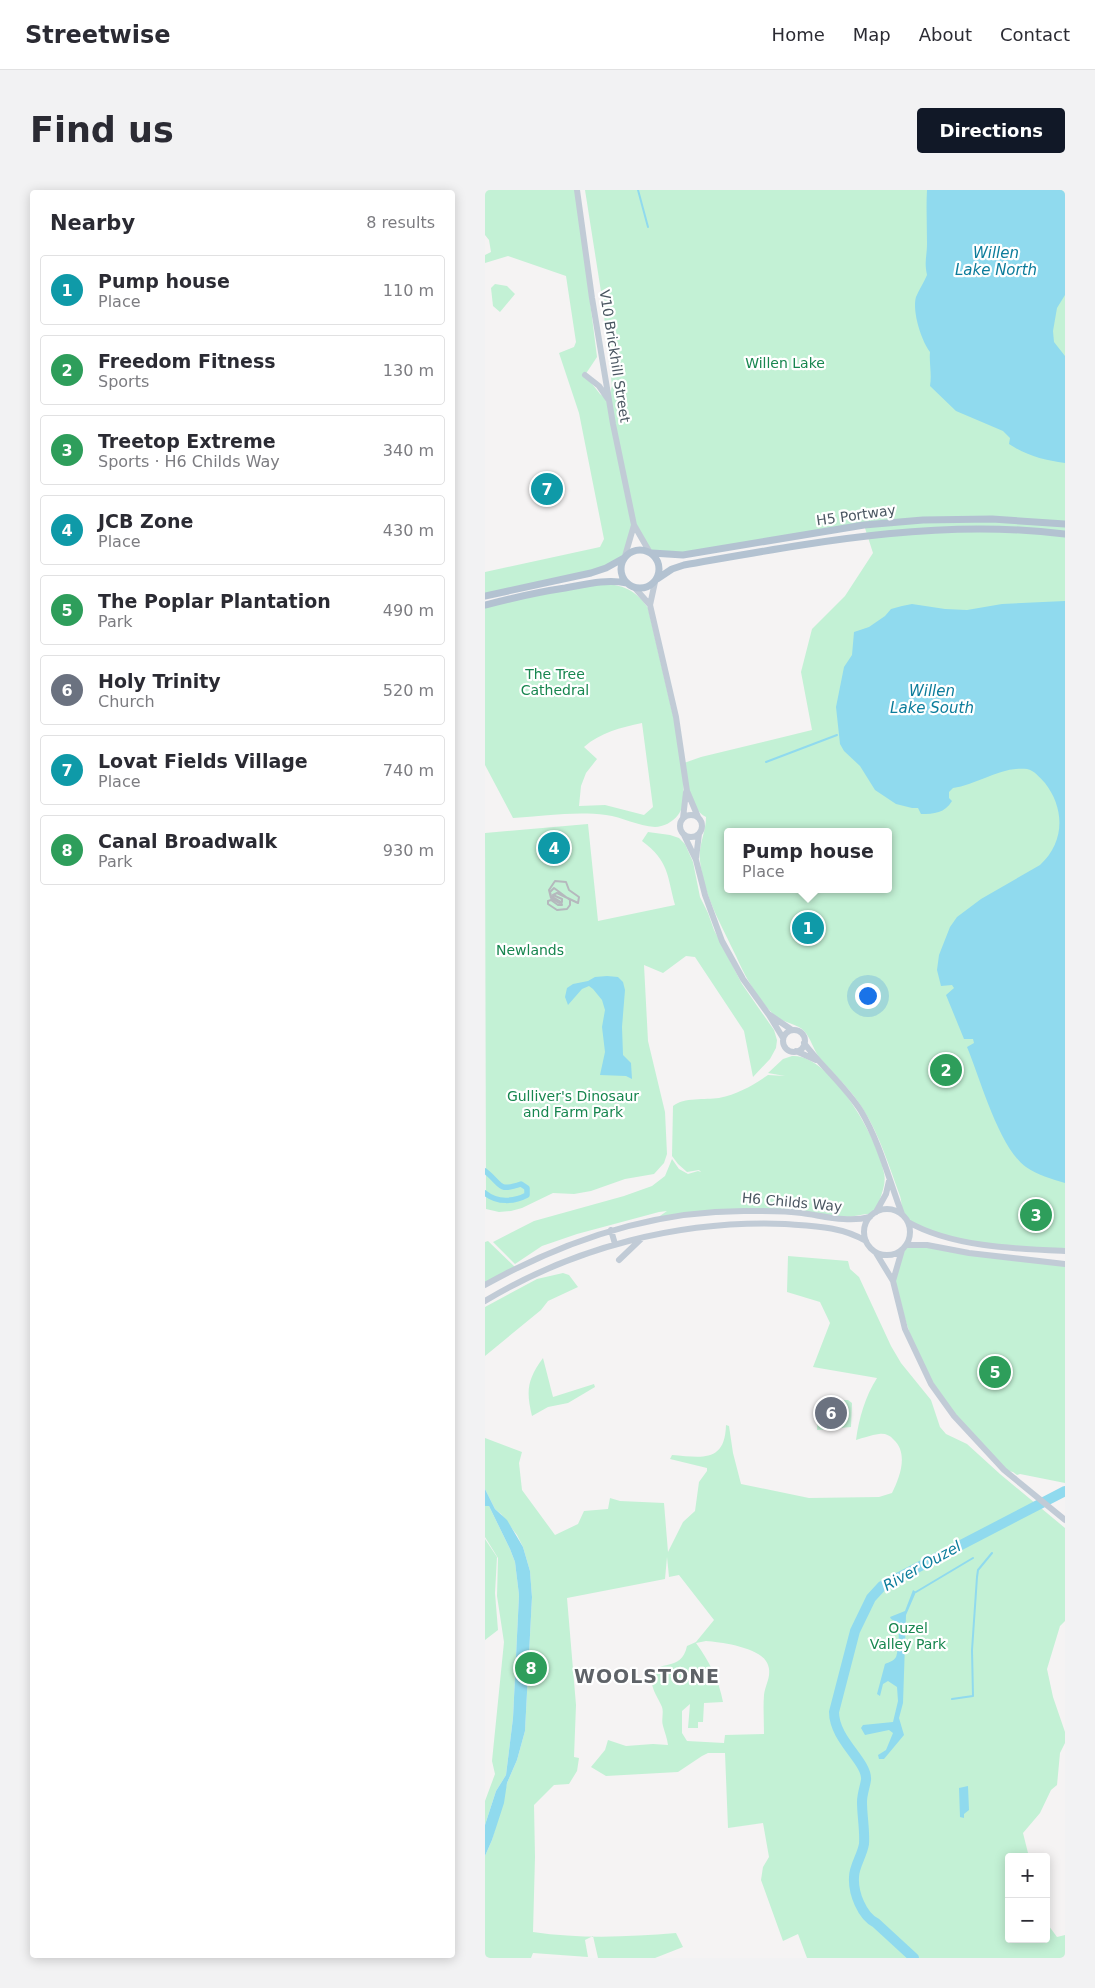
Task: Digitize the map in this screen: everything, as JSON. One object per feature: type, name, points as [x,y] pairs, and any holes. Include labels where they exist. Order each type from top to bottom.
[{"type":"main road","name":"H5 Portway","points":[[650,552],[683,555],[864,525],[923,520],[965,518],[1065,524]]},
{"type":"main road","name":"H5 Portway","points":[[656,580],[672,569],[684,564],[866,535],[963,529],[1065,534]]},
{"type":"main road","points":[[485,596],[599,571],[636,549],[650,552],[659,562],[659,574],[656,580],[645,587],[615,581],[599,581],[525,595],[485,605]]},
{"type":"main road","points":[[624,557],[621,569],[624,579],[631,585]]},
{"type":"street","name":"V10 Brickhill Street","points":[[577,190],[609,400],[633,525],[624,557]]},
{"type":"street","points":[[585,375],[599,386],[609,400]]},
{"type":"street","name":"V10 Brickhill Street","points":[[633,525],[650,552]]},
{"type":"street","points":[[656,580],[650,605],[676,717],[687,791],[697,817],[702,824],[696,860]]},
{"type":"street","points":[[631,585],[650,605]]},
{"type":"street","points":[[687,791],[683,818],[680,825],[696,860],[710,911],[718,931],[743,979],[783,1038],[785,1047],[817,1061]]},
{"type":"street","points":[[683,818],[690,815],[697,817]]},
{"type":"street","points":[[684,835],[690,837],[699,834]]},
{"type":"street","points":[[769,1015],[792,1030],[802,1033],[804,1043],[817,1061],[847,1092],[860,1110],[873,1134],[910,1231],[893,1281]]},
{"type":"street","points":[[783,1038],[786,1032],[792,1030]]},
{"type":"street","points":[[795,1051],[801,1048],[804,1043]]},
{"type":"street","points":[[889,1180],[886,1194],[865,1224],[864,1233],[867,1243],[875,1252],[893,1281],[905,1328],[931,1384],[954,1416],[1004,1470],[1065,1520]]},
{"type":"street","points":[[873,1214],[889,1209],[902,1214]]},
{"type":"street","name":"H6 Childs Way","points":[[485,1285],[572,1243],[657,1218],[736,1210],[801,1213],[849,1220],[860,1220],[873,1214]]},
{"type":"street","points":[[908,1222],[938,1236],[986,1244],[1065,1251]]},
{"type":"street","name":"H6 Childs Way","points":[[485,1301],[532,1275],[577,1256],[664,1232],[710,1226],[777,1224],[843,1230],[867,1243]]},
{"type":"street","points":[[611,1230],[615,1244]]},
{"type":"street","points":[[619,1260],[642,1238]]},
{"type":"street","points":[[875,1252],[889,1255],[904,1248],[927,1245],[969,1253],[1065,1264]]},
{"type":"green space","name":"Willen Lake","points":[[485,190],[576,190],[597,357],[585,375],[600,394],[608,400],[612,386],[602,298],[585,190],[1065,190],[1065,1251],[1006,1247],[964,1241],[925,1231],[907,1220],[903,1214],[900,1196],[884,1151],[869,1119],[858,1102],[819,1057],[804,1031],[798,1026],[776,1017],[766,1007],[743,971],[714,910],[705,886],[700,855],[706,817],[696,808],[688,787],[684,766],[683,804],[678,815],[668,824],[655,827],[612,816],[595,814],[560,814],[513,818],[485,765],[485,605],[601,584],[616,585],[633,592],[648,608],[684,763],[701,757],[812,730],[801,672],[812,629],[845,596],[873,553],[864,525],[683,555],[652,553],[634,526],[625,556],[606,568],[485,596],[485,572],[600,547],[604,539],[579,413],[559,353],[574,347],[576,342],[566,276],[508,256],[485,263],[485,255],[491,252],[489,240],[485,235]],"holes":[[[642,723],[653,807],[644,815],[605,805],[579,806],[581,786],[586,773],[597,759],[584,747],[604,734]]]},
{"type":"green space","points":[[495,284],[507,286],[515,294],[500,312],[493,306],[491,288]]},
{"type":"green space","points":[[588,824],[598,921],[675,905],[666,869],[651,848],[642,841],[648,832],[670,835],[679,838],[685,844],[693,862],[700,897],[714,930],[742,984],[774,1030],[777,1040],[776,1048],[770,1059],[753,1077],[744,1031],[695,957],[686,956],[663,973],[644,965],[648,1041],[665,1112],[667,1154],[664,1163],[654,1174],[625,1179],[591,1191],[574,1194],[553,1193],[522,1208],[511,1211],[499,1212],[486,1209],[485,833]]},
{"type":"green space","points":[[792,1056],[807,1059],[822,1068],[850,1101],[873,1140],[880,1158],[885,1180],[878,1206],[872,1215],[866,1214],[849,1217],[776,1211],[657,1218],[667,1211],[659,1212],[577,1234],[542,1246],[515,1264],[493,1242],[534,1221],[624,1196],[652,1186],[665,1176],[672,1159],[679,1169],[688,1174],[701,1172],[699,1170],[687,1172],[672,1156],[673,1106],[683,1101],[719,1098],[739,1092],[768,1075],[785,1076],[768,1073],[783,1059]]},
{"type":"green space","points":[[488,1241],[516,1268],[485,1285],[485,1242]]},
{"type":"green space","points":[[907,1245],[1065,1264],[1065,1483],[1017,1475],[1004,1470],[954,1416],[918,1359],[893,1281],[902,1250]]},
{"type":"green space","name":"Ouzel Valley Park","points":[[788,1256],[848,1261],[850,1269],[859,1277],[891,1346],[901,1363],[931,1400],[940,1427],[946,1434],[967,1444],[1065,1528],[1065,1621],[1060,1626],[1047,1669],[1053,1697],[1065,1732],[1065,1743],[1060,1753],[1057,1785],[1051,1790],[1040,1813],[1023,1833],[1028,1853],[1005,1853],[1005,1943],[1050,1943],[1050,1927],[1057,1937],[1065,1935],[1065,1958],[807,1958],[798,1934],[783,1941],[761,1880],[763,1867],[769,1857],[763,1823],[728,1828],[725,1753],[708,1753],[678,1772],[606,1776],[591,1767],[605,1750],[608,1740],[626,1746],[668,1745],[662,1724],[662,1707],[653,1689],[652,1677],[659,1668],[680,1660],[687,1646],[696,1642],[714,1620],[679,1575],[669,1577],[667,1557],[665,1579],[567,1598],[576,1705],[574,1757],[579,1758],[577,1771],[569,1784],[554,1785],[534,1805],[533,1932],[592,1937],[585,1940],[588,1957],[533,1953],[531,1958],[485,1958],[485,1856],[492,1840],[507,1783],[517,1760],[525,1731],[532,1597],[530,1571],[523,1547],[517,1535],[495,1509],[485,1489],[485,1438],[522,1452],[519,1463],[522,1490],[555,1535],[578,1524],[584,1511],[608,1509],[610,1498],[620,1501],[664,1503],[668,1552],[683,1522],[695,1511],[699,1482],[707,1471],[707,1468],[670,1459],[672,1455],[701,1457],[716,1452],[725,1438],[726,1425],[729,1426],[733,1453],[741,1484],[809,1498],[879,1497],[892,1493],[900,1473],[902,1458],[898,1445],[890,1436],[883,1434],[856,1440],[863,1408],[877,1378],[813,1367],[830,1323],[820,1302],[787,1292]],"holes":[[[706,1641],[731,1645],[758,1654],[765,1659],[768,1665],[769,1677],[764,1700],[764,1734],[725,1735],[724,1743],[687,1741],[682,1733],[682,1711],[690,1704],[688,1728],[698,1728],[698,1722],[703,1722],[704,1703],[723,1702],[713,1671],[696,1643]]]},
{"type":"green space","points":[[563,1273],[569,1275],[578,1287],[548,1301],[541,1310],[485,1356],[485,1307],[537,1279]]},
{"type":"green space","points":[[543,1358],[553,1397],[594,1384],[595,1387],[568,1403],[548,1407],[532,1416],[529,1386]]},
{"type":"green space","points":[[819,1400],[848,1400],[852,1403],[851,1427],[817,1430]]},
{"type":"green space","points":[[485,1506],[489,1506],[515,1562],[519,1595],[513,1718],[506,1775],[496,1791],[485,1825],[485,1801],[495,1774],[492,1761],[504,1642],[497,1596],[498,1558],[485,1537]]},
{"type":"green space","points":[[485,1539],[497,1557],[495,1593],[498,1630],[485,1640]]},
{"type":"green space","points":[[676,1933],[683,1947],[655,1958],[598,1958],[593,1937]]},
{"type":"water","name":"Willen Lake North","points":[[927,190],[1065,190],[1065,295],[1057,308],[1053,331],[1054,342],[1065,356],[1065,463],[1022,452],[1009,444],[1010,438],[1003,431],[956,411],[930,386],[930,352],[923,340],[915,310],[916,297],[927,275]]},
{"type":"water","name":"Willen Lake South","points":[[1065,601],[1065,1183],[1030,1170],[1016,1158],[1007,1145],[991,1112],[967,1047],[974,1043],[973,1039],[964,1039],[946,995],[954,988],[952,985],[941,986],[937,970],[939,955],[950,927],[957,917],[981,899],[1040,865],[1048,856],[1058,836],[1059,825],[1059,814],[1052,793],[1037,774],[1032,771],[1027,769],[1008,770],[953,788],[949,792],[949,798],[952,801],[946,808],[935,813],[921,814],[918,808],[896,804],[875,790],[860,766],[844,751],[840,744],[836,707],[844,667],[852,655],[854,632],[869,627],[885,616],[891,609],[912,604],[967,610],[1002,604]]},
{"type":"water","points":[[595,977],[618,977],[623,982],[625,990],[622,1027],[623,1055],[631,1063],[632,1079],[626,1076],[600,1075],[605,1052],[602,1027],[605,1010],[602,1000],[589,986],[582,989],[568,1005],[565,997],[567,988],[573,984],[588,981]]},
{"type":"water","points":[[485,1489],[495,1509],[507,1520],[523,1547],[530,1571],[532,1597],[525,1731],[517,1760],[507,1783],[504,1803],[485,1856],[485,1825],[496,1791],[506,1775],[513,1718],[519,1595],[515,1562],[489,1506],[485,1506]]},
{"type":"water","points":[[913,1590],[916,1592],[906,1615],[903,1703],[899,1718],[904,1735],[884,1759],[879,1759],[878,1755],[886,1750],[893,1733],[889,1730],[865,1735],[861,1728],[863,1725],[893,1722],[898,1701],[897,1687],[888,1681],[883,1684],[880,1696],[877,1694],[885,1664],[893,1660],[897,1655],[899,1626],[890,1617],[905,1611]]},
{"type":"water","points":[[968,1786],[969,1810],[964,1814],[964,1818],[960,1817],[959,1788]]},
{"type":"waterway","points":[[638,190],[648,227]]},
{"type":"waterway","points":[[766,762],[837,735]]},
{"type":"waterway","points":[[485,1171],[501,1186],[508,1187],[521,1184],[527,1188],[527,1195],[517,1199],[500,1200],[485,1193]]},
{"type":"waterway","name":"River Ouzel","points":[[914,1958],[871,1920],[859,1903],[855,1890],[854,1873],[864,1844],[862,1796],[866,1780],[862,1766],[839,1732],[834,1712],[855,1631],[871,1598],[882,1586],[1065,1491]]},
{"type":"waterway","points":[[952,1699],[973,1696],[972,1650],[977,1577],[978,1570],[992,1553]]},
{"type":"waterway","points":[[916,1592],[973,1558]]},
{"type":"railway","points":[[555,881],[566,882],[569,890],[579,897],[578,903],[557,893],[553,895],[562,899],[562,902],[559,903],[551,898],[549,890],[555,881]]},
{"type":"railway","points":[[554,888],[570,900],[570,905],[567,909],[557,910],[548,904],[548,901],[551,900],[558,905],[562,905],[561,902],[551,896],[550,892],[554,888]]},
{"type":"place","name":"Lovat Fields Village","points":[[547,489]]},
{"type":"place","name":"JCB Zone","points":[[554,848]]},
{"type":"place","name":"Pump house","points":[[808,928]]},
{"type":"place","name":"Freedom Fitness","points":[[946,1070]]},
{"type":"place","name":"Treetop Extreme","points":[[1036,1215]]},
{"type":"place","name":"The Poplar Plantation","points":[[995,1372]]},
{"type":"place","name":"Holy Trinity","points":[[831,1413]]},
{"type":"place","name":"Canal Broadwalk","points":[[531,1668]]},
{"type":"district","name":"WOOLSTONE","points":[[647,1676]]},
{"type":"park label","name":"The Tree Cathedral","points":[[555,682]]},
{"type":"park label","name":"Newlands","points":[[530,950]]},
{"type":"park label","name":"Gulliver's Dinosaur and Farm Park","points":[[573,1104]]}]
